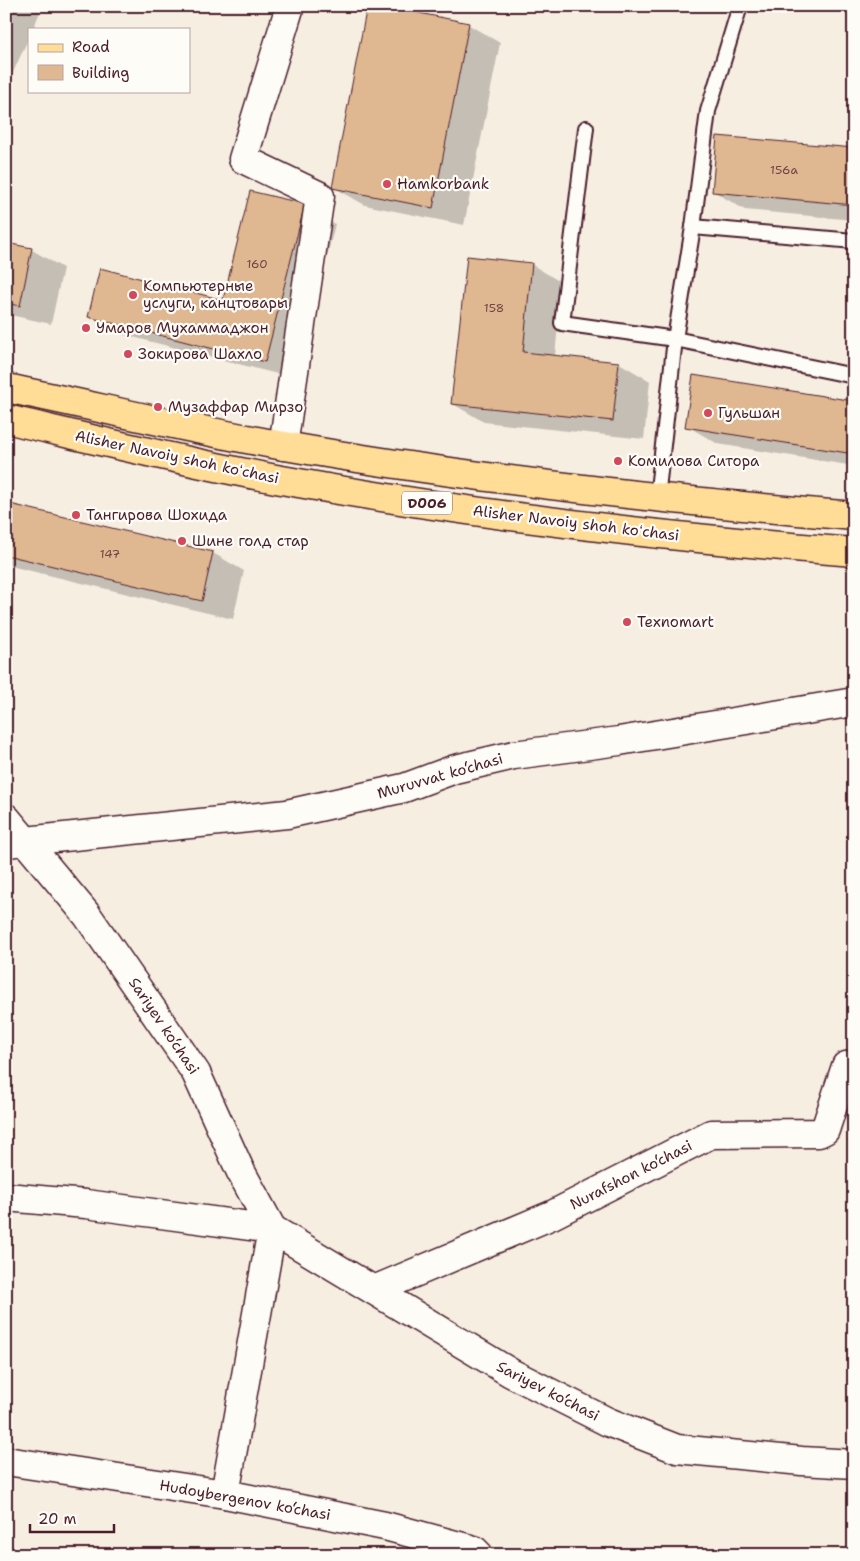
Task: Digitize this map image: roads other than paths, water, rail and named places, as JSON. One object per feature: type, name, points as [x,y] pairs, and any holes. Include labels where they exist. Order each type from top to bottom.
[{"type":"main road","name":"D006","points":[[6,388],[283,446],[467,475],[657,498],[854,516]]},
{"type":"main road","name":"Alisher Navoiy shoh koʻchasi","points":[[6,419],[275,479],[450,507],[646,533],[854,552]]},
{"type":"street","points":[[283,446],[320,196],[243,159],[290,6]]},
{"type":"street","name":"Muruvvat ko‘chasi","points":[[16,842],[287,814],[404,788],[454,769],[514,755],[619,741],[854,702]]},
{"type":"street","name":"Sariyev ko‘chasi","points":[[6,818],[16,842],[87,915],[196,1072],[240,1170],[272,1229]]},
{"type":"street","name":"Nurafshon ko‘chasi","points":[[374,1290],[552,1215],[711,1134],[819,1133],[825,1130],[846,1066],[854,1064]]},
{"type":"street","name":"Sariyev ko‘chasi","points":[[6,1197],[86,1204],[272,1229],[511,1373],[608,1422],[677,1449],[854,1464]]},
{"type":"street","points":[[225,1494],[272,1229]]},
{"type":"street","name":"Hudoybergenov ko‘chasi","points":[[6,1461],[225,1494],[385,1526],[474,1550],[479,1555]]},
{"type":"lane","points":[[657,498],[675,339],[693,227],[708,111],[740,6]]},
{"type":"lane","points":[[586,128],[562,323],[675,339],[854,376]]},
{"type":"lane","points":[[693,227],[854,241]]},
{"type":"place","name":"Hamkorbank","points":[[387,184]]},
{"type":"place","name":"Компьютерные услуги, канцтовары","points":[[133,295]]},
{"type":"place","name":"Умаров Мухаммаджон","points":[[86,328]]},
{"type":"place","name":"Зокирова Шахло","points":[[128,354]]},
{"type":"place","name":"Музаффар Мирзо","points":[[158,407]]},
{"type":"place","name":"Гульшан","points":[[708,413]]},
{"type":"place","name":"Комилова Ситора","points":[[618,461]]},
{"type":"place","name":"Тангирова Шохида","points":[[76,515]]},
{"type":"place","name":"Шине голд стар","points":[[182,541]]},
{"type":"place","name":"Texnomart","points":[[627,622]]}]
